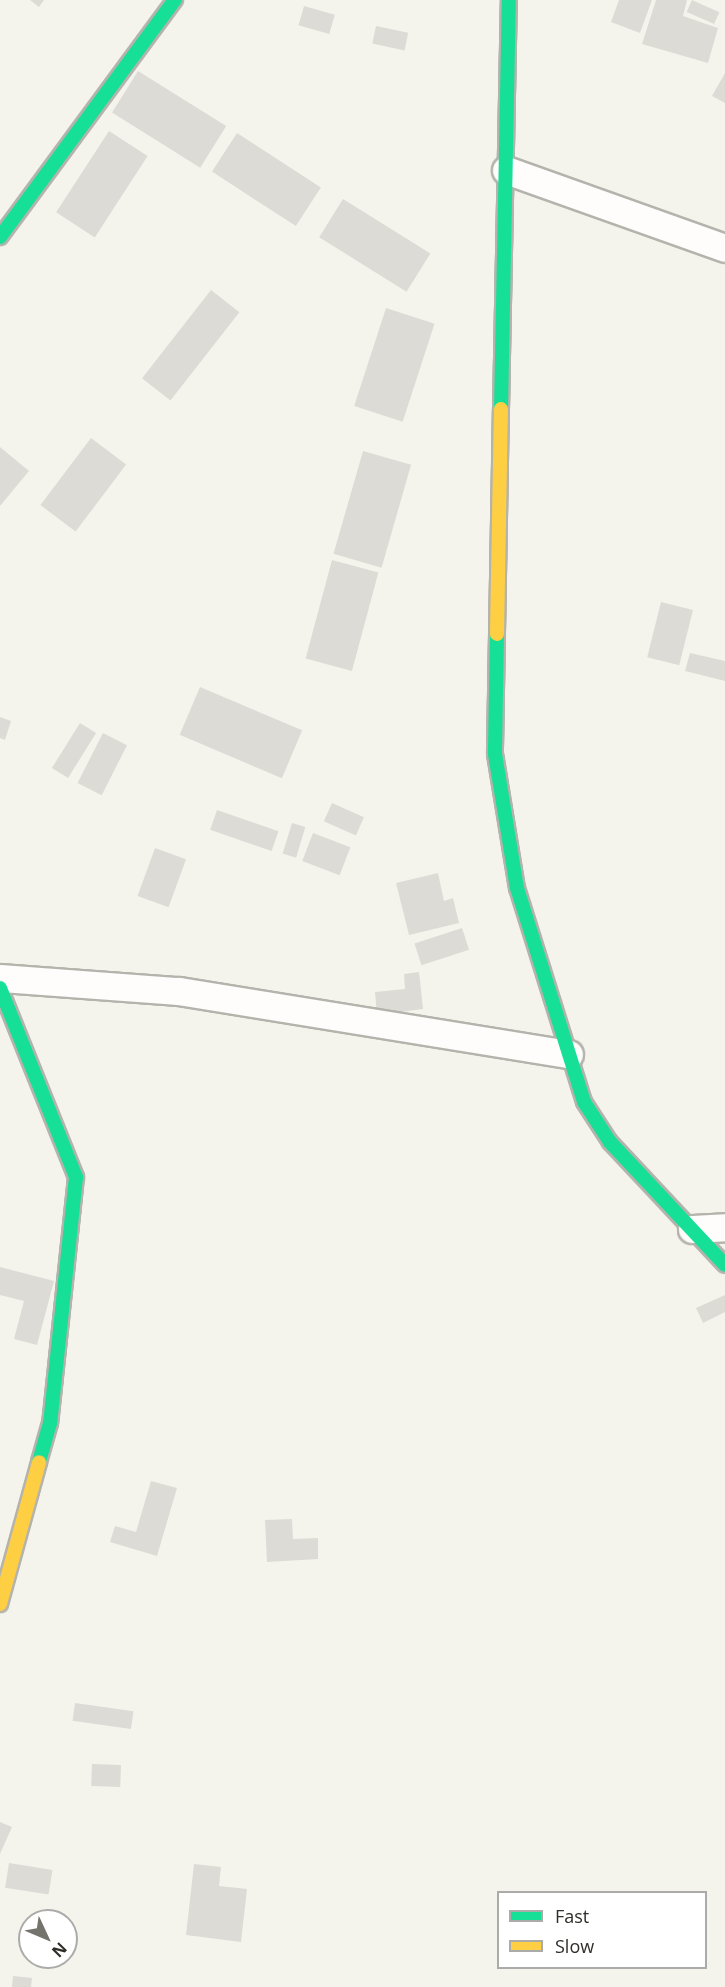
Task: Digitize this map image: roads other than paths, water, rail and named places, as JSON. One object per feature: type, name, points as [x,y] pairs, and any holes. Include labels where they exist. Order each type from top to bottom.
[{"type":"street","points":[[0,237],[175,0]]},
{"type":"street","points":[[509,0],[495,754],[517,888],[584,1102],[610,1142],[725,1265]]},
{"type":"street","points":[[506,170],[725,248]]},
{"type":"street","points":[[0,978],[179,991],[569,1054]]},
{"type":"street","points":[[0,988],[76,1177],[50,1423],[0,1604]]},
{"type":"street","points":[[692,1229],[725,1227]]}]
